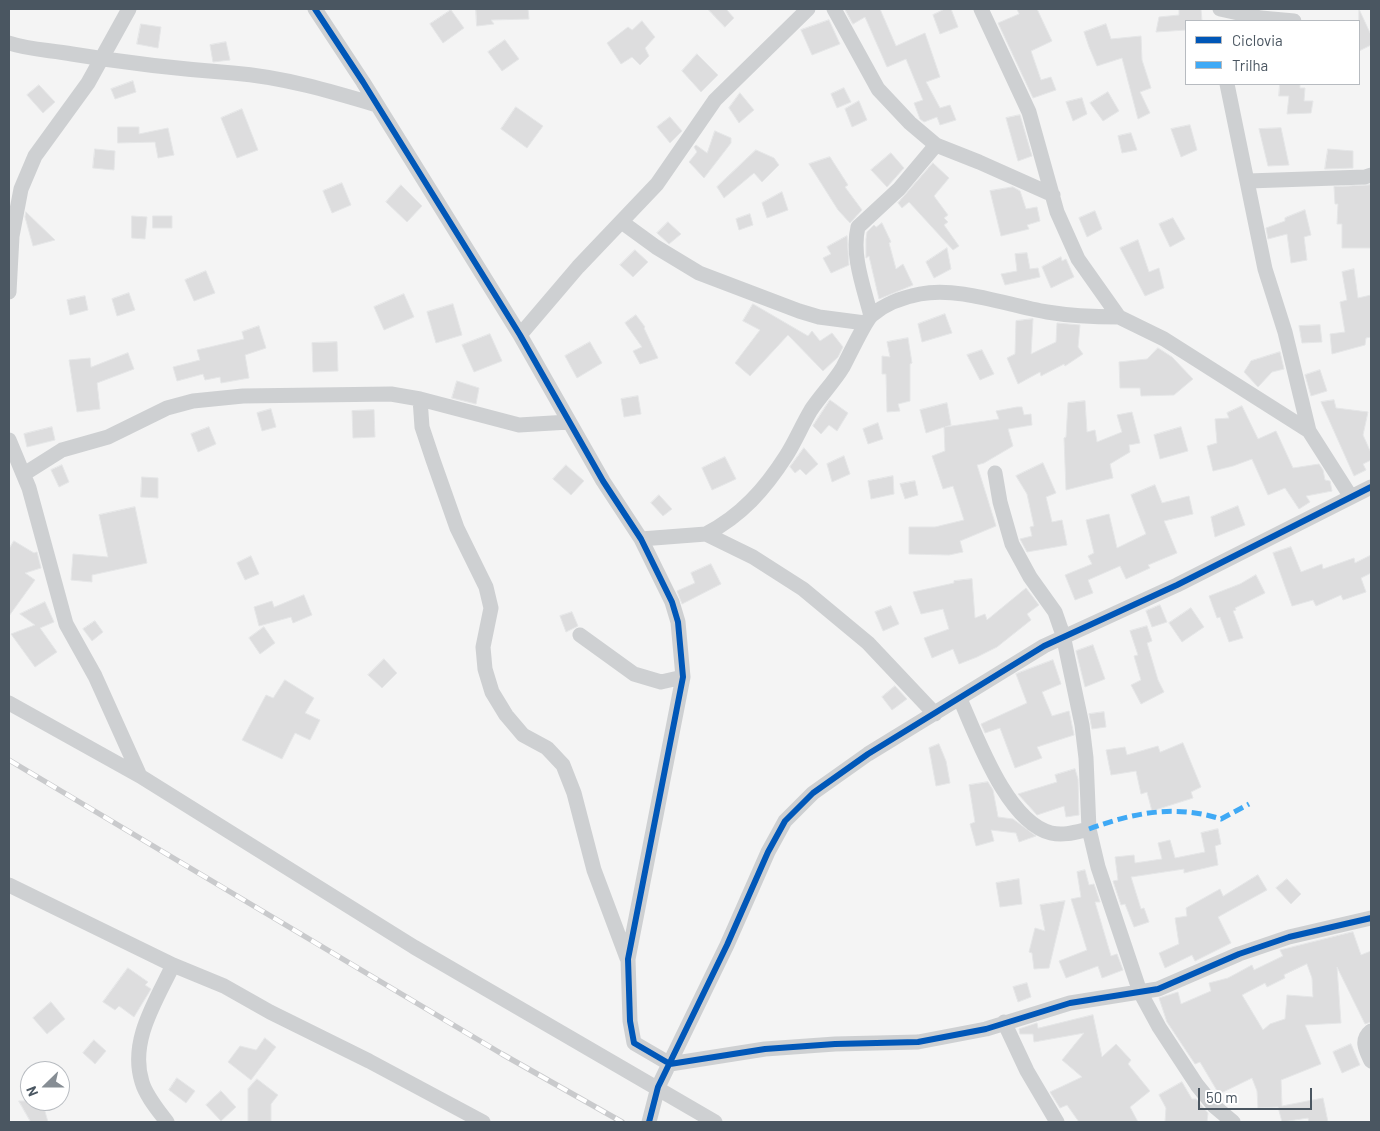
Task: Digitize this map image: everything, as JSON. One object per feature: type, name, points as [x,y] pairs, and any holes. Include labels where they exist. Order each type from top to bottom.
[{"type":"street","points":[[9,292],[12,236],[21,189],[35,156],[88,83],[129,9]]},
{"type":"street","points":[[315,9],[520,335],[603,481],[641,539],[672,602],[678,622],[683,677],[628,958],[630,1021],[634,1043],[670,1064],[765,1049],[835,1044],[918,1042],[957,1036],[1070,1003],[1158,989],[1239,954],[1289,937],[1371,918]]},
{"type":"street","points":[[520,335],[578,267],[658,184],[715,100],[808,9]]},
{"type":"street","points":[[834,9],[878,89],[910,123],[936,145],[1053,195]]},
{"type":"street","points":[[981,9],[1029,112],[1057,212],[1078,259],[1119,317]]},
{"type":"street","points":[[1220,9],[1261,18],[1283,20]]},
{"type":"street","points":[[9,43],[26,49],[186,71],[235,73],[286,81],[377,105]]},
{"type":"street","points":[[1227,85],[1266,269],[1286,332],[1309,431],[1351,497]]},
{"type":"street","points":[[868,319],[859,265],[856,235],[858,227],[899,189],[936,145]]},
{"type":"street","points":[[1248,181],[1365,177],[1371,175]]},
{"type":"street","points":[[622,223],[656,247],[699,272],[799,311],[819,316],[868,319]]},
{"type":"street","points":[[641,539],[706,534],[724,524],[746,507],[761,492],[787,455],[812,408],[840,372],[868,319],[899,300],[922,293],[960,294],[998,300],[1046,312],[1081,317],[1119,317],[1164,340],[1309,431]]},
{"type":"street","points":[[24,474],[62,450],[108,437],[168,408],[193,401],[272,394],[391,394],[420,399],[518,425],[569,422]]},
{"type":"street","points":[[420,399],[422,427],[433,460],[458,528],[486,587],[491,608],[483,647],[485,669],[492,692],[506,715],[523,735],[547,748],[563,765],[574,793],[594,870],[628,958]]},
{"type":"street","points":[[9,440],[24,474],[66,624],[94,676],[140,776]]},
{"type":"street","points":[[996,474],[1000,502],[1012,544],[1030,577],[1055,612],[1063,636],[1082,724],[1086,758],[1089,830],[1098,867],[1140,992],[1159,1027],[1197,1085],[1214,1106],[1233,1122]]},
{"type":"street","points":[[649,1122],[658,1087],[727,944],[768,852],[785,821],[814,793],[868,754],[1063,636],[1177,586],[1371,487]]},
{"type":"street","points":[[706,534],[753,557],[803,589],[868,643],[935,714]]},
{"type":"street","points":[[580,635],[634,674],[661,682],[683,677]]},
{"type":"street","points":[[960,699],[996,776],[1005,792],[1025,817],[1050,833],[1066,834],[1089,830]]},
{"type":"street","points":[[9,703],[140,776],[414,947],[658,1087],[715,1122]]},
{"type":"street","points":[[9,885],[173,964],[224,986],[476,1121]]},
{"type":"street","points":[[167,1122],[142,1083],[138,1062],[140,1035],[173,964]]},
{"type":"street","points":[[1004,1022],[1027,1071],[1057,1122]]},
{"type":"street","points":[[1371,1031],[1365,1037],[1364,1043],[1371,1061]]},
{"type":"building","points":[[476,9],[528,9],[529,19],[491,20],[494,24],[477,26]]},
{"type":"building","points":[[708,9],[726,9],[734,18],[725,27]]},
{"type":"building","points":[[845,9],[880,9],[896,46],[925,33],[940,77],[926,82],[940,108],[950,105],[956,120],[940,125],[937,117],[924,122],[920,119],[914,103],[923,100],[906,59],[887,67],[865,17],[853,24]]},
{"type":"building","points":[[945,9],[951,9],[958,27],[940,34],[933,15]]},
{"type":"building","points":[[1017,9],[1037,9],[1052,41],[1031,51],[1041,80],[1051,77],[1056,90],[1033,98],[998,23],[1019,14]]},
{"type":"building","points":[[1201,9],[1202,20],[1185,20],[1185,30],[1156,32],[1159,17],[1179,15],[1179,10]]},
{"type":"building","points":[[1359,9],[1371,35],[1371,45],[1360,50],[1360,20]]},
{"type":"building","points":[[451,10],[464,28],[443,43],[430,24]]},
{"type":"building","points":[[829,20],[840,44],[812,55],[801,30]]},
{"type":"building","points":[[642,21],[655,37],[645,48],[649,56],[640,65],[632,57],[621,64],[607,43],[628,27],[632,30]]},
{"type":"building","points":[[141,24],[161,27],[158,48],[137,44]]},
{"type":"building","points":[[1106,24],[1111,39],[1141,36],[1142,60],[1151,88],[1140,92],[1150,113],[1138,119],[1122,58],[1097,66],[1089,47],[1084,32]]},
{"type":"building","points":[[505,40],[519,59],[502,71],[488,52]]},
{"type":"building","points":[[226,42],[230,60],[213,62],[210,45]]},
{"type":"building","points":[[697,54],[718,75],[701,92],[682,71]]},
{"type":"building","points":[[133,81],[136,92],[115,99],[111,89]]},
{"type":"building","points":[[39,85],[55,102],[43,113],[27,95]]},
{"type":"building","points":[[1280,85],[1300,85],[1300,88],[1305,88],[1304,101],[1313,101],[1311,113],[1287,114],[1289,96],[1279,96]]},
{"type":"building","points":[[844,88],[851,102],[837,108],[831,94]]},
{"type":"building","points":[[1108,92],[1119,111],[1103,121],[1090,103]]},
{"type":"building","points":[[740,93],[754,110],[739,123],[729,108]]},
{"type":"building","points":[[1082,98],[1087,114],[1073,121],[1066,102]]},
{"type":"building","points":[[859,101],[867,120],[852,127],[845,109]]},
{"type":"building","points":[[516,107],[543,126],[527,148],[501,129]]},
{"type":"building","points":[[242,109],[258,150],[237,158],[221,118]]},
{"type":"building","points":[[1020,115],[1032,156],[1018,161],[1006,118]]},
{"type":"building","points":[[670,117],[682,131],[670,143],[657,127]]},
{"type":"building","points":[[1190,125],[1197,150],[1181,157],[1171,129]]},
{"type":"building","points":[[118,127],[139,127],[139,134],[168,128],[174,155],[158,158],[155,142],[118,143]]},
{"type":"building","points":[[1281,128],[1289,165],[1268,166],[1259,129]]},
{"type":"building","points":[[715,131],[731,138],[731,143],[704,178],[689,162],[697,152],[694,147],[696,145],[707,153]]},
{"type":"building","points":[[1131,133],[1137,150],[1122,153],[1118,136]]},
{"type":"building","points":[[95,149],[115,151],[114,170],[93,168]]},
{"type":"building","points":[[1328,149],[1353,151],[1353,168],[1325,169]]},
{"type":"building","points":[[756,150],[774,158],[779,165],[762,182],[754,173],[724,198],[717,187]]},
{"type":"building","points":[[891,153],[904,168],[887,187],[871,170]]},
{"type":"building","points":[[830,157],[848,185],[845,187],[862,210],[850,223],[838,210],[809,164]]},
{"type":"building","points":[[933,163],[949,178],[934,196],[948,215],[944,218],[948,222],[944,225],[959,246],[953,250],[909,202],[902,208],[898,203]]},
{"type":"building","points":[[342,183],[351,205],[332,213],[323,191]]},
{"type":"building","points":[[401,185],[422,206],[407,222],[386,202]]},
{"type":"building","points":[[1371,185],[1371,248],[1342,248],[1342,224],[1337,224],[1338,204],[1335,204],[1334,187]]},
{"type":"building","points":[[1013,187],[1020,191],[1026,209],[1037,207],[1040,221],[1027,225],[1029,229],[1001,236],[990,191]]},
{"type":"building","points":[[782,192],[788,210],[767,218],[762,203]]},
{"type":"building","points":[[1305,210],[1311,235],[1304,237],[1307,260],[1291,263],[1287,234],[1268,239],[1266,228],[1285,221],[1285,218]]},
{"type":"building","points":[[1095,211],[1102,229],[1087,237],[1079,218]]},
{"type":"building","points":[[26,212],[55,240],[33,246],[25,217]]},
{"type":"building","points":[[750,214],[753,225],[739,230],[736,219]]},
{"type":"building","points":[[132,216],[147,217],[145,239],[132,238]]},
{"type":"building","points":[[153,216],[172,216],[172,228],[153,228]]},
{"type":"building","points":[[1173,218],[1185,239],[1170,247],[1159,224]]},
{"type":"building","points":[[668,222],[681,234],[669,244],[657,233]]},
{"type":"building","points":[[882,223],[891,242],[889,243],[896,269],[903,264],[913,285],[879,299],[869,256],[866,258],[866,239],[867,232],[874,225],[876,227]]},
{"type":"building","points":[[847,236],[849,265],[831,273],[823,258],[831,254],[827,247]]},
{"type":"building","points":[[1138,240],[1149,272],[1159,268],[1164,288],[1145,296],[1120,248]]},
{"type":"building","points":[[947,248],[951,269],[934,278],[926,262]]},
{"type":"building","points":[[635,250],[648,262],[633,277],[620,265]]},
{"type":"building","points":[[1027,253],[1030,269],[1038,268],[1040,277],[1005,285],[1001,274],[1017,271],[1015,254]]},
{"type":"building","points":[[1061,257],[1062,261],[1066,259],[1074,277],[1051,288],[1042,267]]},
{"type":"building","points":[[1354,269],[1358,298],[1371,295],[1371,337],[1366,338],[1365,345],[1332,354],[1330,334],[1345,332],[1340,302],[1347,300],[1342,272]]},
{"type":"building","points":[[206,271],[215,293],[194,301],[185,280]]},
{"type":"building","points":[[129,293],[135,310],[117,316],[112,299]]},
{"type":"building","points":[[404,294],[414,317],[384,330],[374,307]]},
{"type":"building","points":[[85,296],[88,310],[70,315],[67,300]]},
{"type":"building","points":[[453,304],[462,335],[436,343],[427,312]]},
{"type":"building","points":[[753,304],[808,336],[812,331],[820,341],[832,333],[843,347],[838,357],[823,371],[788,335],[750,376],[735,363],[760,330],[743,321]]},
{"type":"building","points":[[945,314],[952,333],[922,342],[918,324]]},
{"type":"building","points":[[636,315],[645,327],[658,358],[640,364],[633,351],[642,347],[625,323]]},
{"type":"building","points":[[1033,319],[1031,354],[1056,342],[1057,323],[1080,325],[1078,347],[1083,354],[1065,366],[1064,364],[1041,376],[1040,372],[1018,384],[1007,358],[1015,354],[1016,321]]},
{"type":"building","points":[[1320,325],[1322,342],[1302,343],[1299,326]]},
{"type":"building","points":[[259,326],[266,348],[245,355],[249,378],[221,383],[220,377],[205,380],[203,374],[177,381],[173,367],[200,360],[197,350],[244,339],[242,332]]},
{"type":"building","points":[[490,334],[502,361],[474,372],[462,345]]},
{"type":"building","points":[[908,338],[912,363],[910,364],[910,401],[898,404],[900,411],[887,412],[886,374],[882,374],[882,356],[890,357],[887,342]]},
{"type":"building","points":[[337,342],[338,371],[313,372],[312,343]]},
{"type":"building","points":[[590,342],[602,363],[577,378],[565,356]]},
{"type":"building","points":[[1158,348],[1172,357],[1193,379],[1174,395],[1141,396],[1140,388],[1120,388],[1119,362],[1147,359]]},
{"type":"building","points":[[982,350],[994,374],[980,380],[967,355]]},
{"type":"building","points":[[1280,352],[1284,369],[1272,372],[1258,387],[1244,372],[1251,361]]},
{"type":"building","points":[[128,353],[134,369],[97,383],[100,409],[77,412],[69,360],[90,358],[91,367]]},
{"type":"building","points":[[1320,370],[1327,391],[1311,396],[1305,375]]},
{"type":"building","points":[[457,381],[479,388],[476,404],[452,398]]},
{"type":"building","points":[[638,396],[641,414],[624,417],[621,399]]},
{"type":"building","points":[[830,400],[848,413],[837,431],[829,425],[821,434],[813,426]]},
{"type":"building","points":[[1334,400],[1336,408],[1368,412],[1363,435],[1371,453],[1371,460],[1363,464],[1366,470],[1354,476],[1321,402]]},
{"type":"building","points":[[1085,401],[1087,432],[1095,430],[1097,442],[1122,432],[1117,415],[1132,412],[1140,443],[1129,445],[1130,452],[1110,464],[1113,478],[1066,490],[1064,438],[1066,437],[1068,403]]},
{"type":"building","points":[[947,403],[951,425],[945,427],[999,419],[996,411],[1017,407],[1022,407],[1024,415],[1031,414],[1032,425],[1008,429],[1013,446],[977,465],[996,526],[960,541],[963,552],[949,555],[909,554],[909,527],[935,527],[964,520],[953,486],[943,489],[932,456],[945,451],[944,427],[926,433],[920,410]]},
{"type":"building","points":[[1242,406],[1258,439],[1276,431],[1293,468],[1319,464],[1323,470],[1325,480],[1330,481],[1332,491],[1306,496],[1310,502],[1299,509],[1285,488],[1268,495],[1252,459],[1213,471],[1207,446],[1217,443],[1215,419],[1229,418],[1227,413]]},
{"type":"building","points":[[271,409],[276,427],[262,431],[257,413]]},
{"type":"building","points":[[374,410],[375,437],[353,438],[352,411]]},
{"type":"building","points":[[878,423],[883,439],[868,444],[863,429]]},
{"type":"building","points":[[52,427],[55,440],[27,447],[24,434]]},
{"type":"building","points":[[209,427],[216,444],[198,452],[191,434]]},
{"type":"building","points":[[1181,427],[1188,451],[1160,459],[1154,435]]},
{"type":"building","points":[[804,448],[818,464],[806,475],[800,469],[795,473],[790,467]]},
{"type":"building","points":[[844,456],[850,474],[832,482],[827,464]]},
{"type":"building","points":[[725,457],[736,479],[712,490],[702,468]]},
{"type":"building","points":[[1043,463],[1056,493],[1046,497],[1052,522],[1062,520],[1067,545],[1027,552],[1020,539],[1032,536],[1030,527],[1034,526],[1027,494],[1016,476]]},
{"type":"building","points":[[62,465],[69,482],[59,487],[51,470]]},
{"type":"building","points":[[566,465],[584,481],[571,495],[553,479]]},
{"type":"building","points":[[893,476],[894,494],[871,499],[868,481]]},
{"type":"building","points":[[142,477],[158,478],[158,498],[141,497]]},
{"type":"building","points":[[915,481],[918,495],[905,499],[900,484]]},
{"type":"building","points":[[1155,485],[1162,503],[1189,496],[1193,514],[1164,521],[1177,553],[1148,565],[1150,568],[1126,579],[1120,566],[1088,580],[1093,593],[1075,600],[1065,575],[1092,564],[1088,556],[1094,553],[1086,520],[1109,514],[1117,548],[1146,534],[1131,495]]},
{"type":"building","points":[[659,495],[672,509],[663,516],[651,503]]},
{"type":"building","points":[[1238,506],[1245,525],[1215,537],[1211,517]]},
{"type":"building","points":[[135,507],[147,563],[92,575],[92,582],[71,580],[73,554],[108,557],[99,515]]},
{"type":"building","points":[[14,541],[34,553],[37,552],[41,568],[25,573],[35,580],[9,616],[9,549]]},
{"type":"building","points":[[1291,547],[1301,572],[1322,564],[1323,569],[1354,558],[1355,563],[1371,555],[1371,573],[1361,578],[1366,592],[1343,600],[1341,595],[1316,606],[1313,600],[1292,606],[1273,553]]},
{"type":"building","points":[[251,556],[259,574],[245,580],[237,563]]},
{"type":"building","points":[[711,564],[721,584],[682,604],[677,591],[695,583],[691,573]]},
{"type":"building","points":[[1256,575],[1265,593],[1235,608],[1236,610],[1233,611],[1243,638],[1229,642],[1220,617],[1217,618],[1209,596],[1240,584]]},
{"type":"building","points":[[972,579],[975,618],[985,614],[987,620],[1026,588],[1039,605],[1027,614],[1031,620],[997,647],[977,657],[959,664],[953,649],[932,658],[924,638],[949,629],[943,609],[921,614],[913,592],[954,583],[954,581]]},
{"type":"building","points":[[304,595],[312,615],[293,623],[291,617],[259,626],[254,607],[272,601],[274,607]]},
{"type":"building","points":[[45,602],[54,622],[40,628],[57,652],[35,667],[11,634],[35,625],[20,614]]},
{"type":"building","points":[[1160,605],[1167,622],[1152,627],[1146,611]]},
{"type":"building","points":[[891,606],[899,624],[883,631],[875,612]]},
{"type":"building","points":[[1191,608],[1204,627],[1182,642],[1169,623]]},
{"type":"building","points":[[572,612],[578,626],[566,632],[560,616]]},
{"type":"building","points":[[95,621],[103,632],[92,641],[83,629]]},
{"type":"building","points":[[1147,626],[1152,641],[1147,643],[1158,680],[1164,692],[1141,704],[1131,685],[1141,680],[1134,656],[1138,655],[1130,631]]},
{"type":"building","points":[[264,627],[275,643],[260,654],[249,638]]},
{"type":"building","points":[[1093,645],[1105,679],[1085,687],[1076,651]]},
{"type":"building","points":[[384,659],[397,673],[382,688],[368,675]]},
{"type":"building","points":[[1053,660],[1061,684],[1042,692],[1052,716],[1069,711],[1074,735],[1037,747],[1042,758],[1015,768],[1000,728],[985,733],[981,724],[1027,703],[1016,674]]},
{"type":"building","points":[[285,680],[314,698],[305,713],[320,720],[310,740],[295,733],[282,759],[242,740],[266,695],[273,698]]},
{"type":"building","points":[[895,686],[907,699],[892,710],[882,697]]},
{"type":"building","points":[[1104,712],[1106,727],[1092,729],[1089,714]]},
{"type":"building","points":[[1183,743],[1201,787],[1191,792],[1193,798],[1152,811],[1147,792],[1141,794],[1136,771],[1111,775],[1106,750],[1125,747],[1127,755],[1158,746],[1160,752]]},
{"type":"building","points":[[939,744],[946,761],[950,783],[936,786],[929,748]]},
{"type":"building","points":[[1075,769],[1078,779],[1079,815],[1066,817],[1064,806],[1037,815],[1018,794],[1057,782],[1055,775]]},
{"type":"building","points":[[988,782],[993,790],[998,817],[1013,819],[1036,836],[1019,842],[1016,833],[991,830],[994,841],[976,846],[970,824],[975,822],[969,785]]},
{"type":"building","points":[[1218,829],[1221,844],[1215,846],[1218,865],[1184,873],[1184,869],[1131,877],[1141,909],[1144,908],[1149,922],[1134,927],[1125,904],[1121,905],[1113,881],[1118,880],[1115,857],[1134,855],[1135,863],[1162,859],[1158,843],[1170,840],[1175,858],[1205,852],[1201,833]]},
{"type":"building","points":[[1085,870],[1089,885],[1094,884],[1100,902],[1095,902],[1111,956],[1117,954],[1123,970],[1102,978],[1098,966],[1066,978],[1059,961],[1087,950],[1071,899],[1081,897],[1077,872]]},
{"type":"building","points":[[1258,875],[1267,890],[1218,917],[1231,943],[1195,961],[1192,955],[1165,968],[1159,953],[1179,944],[1175,918],[1187,916],[1186,908],[1220,889],[1223,896]]},
{"type":"building","points":[[1019,879],[1022,904],[1000,907],[996,883]]},
{"type":"building","points":[[1287,879],[1301,894],[1291,904],[1276,888]]},
{"type":"building","points":[[1065,901],[1049,968],[1034,969],[1032,953],[1029,952],[1035,928],[1045,931],[1040,905]]},
{"type":"building","points":[[1353,932],[1361,955],[1371,951],[1371,1022],[1365,1024],[1337,967],[1341,1023],[1305,1025],[1321,1064],[1281,1080],[1282,1106],[1323,1098],[1328,1122],[1309,1122],[1308,1118],[1282,1122],[1278,1107],[1258,1108],[1257,1091],[1252,1078],[1219,1094],[1200,1062],[1195,1064],[1167,1022],[1159,998],[1178,992],[1181,1004],[1211,991],[1209,983],[1228,978],[1252,965],[1254,970],[1283,956],[1280,950]],"holes":[[[1307,964],[1312,978],[1313,997],[1287,995],[1285,1019],[1270,1024],[1263,1030],[1242,995],[1265,983],[1267,987],[1285,978],[1284,975]]]},
{"type":"building","points":[[128,968],[148,982],[145,985],[151,989],[134,1017],[119,1006],[115,1010],[103,1002]]},
{"type":"building","points":[[1027,983],[1031,997],[1018,1002],[1013,987]]},
{"type":"building","points":[[51,1002],[65,1019],[47,1034],[33,1018]]},
{"type":"building","points":[[1093,1015],[1102,1057],[1116,1044],[1131,1060],[1128,1064],[1150,1091],[1130,1107],[1138,1122],[1079,1122],[1067,1105],[1060,1108],[1050,1092],[1082,1077],[1062,1060],[1084,1033],[1034,1042],[1033,1034],[1020,1034],[1019,1029],[1037,1023],[1038,1028]]},
{"type":"building","points":[[265,1038],[276,1047],[251,1080],[228,1062],[240,1046],[256,1050]]},
{"type":"building","points":[[94,1040],[106,1051],[95,1064],[83,1053]]},
{"type":"building","points":[[1351,1044],[1360,1065],[1342,1073],[1333,1052]]},
{"type":"building","points":[[177,1078],[195,1091],[186,1103],[169,1090]]},
{"type":"building","points":[[257,1079],[278,1095],[271,1104],[271,1122],[248,1122],[248,1089]]},
{"type":"building","points":[[1182,1082],[1192,1099],[1196,1099],[1208,1113],[1207,1122],[1165,1122],[1166,1108],[1159,1095]]},
{"type":"building","points":[[221,1091],[236,1107],[221,1121],[206,1105]]},
{"type":"building","points":[[25,1111],[45,1111],[48,1122],[31,1122]]},
{"type":"railway","points":[[9,760],[502,1054],[622,1122]]},
{"type":"marked path","points":[[1089,829],[1105,823],[1154,812],[1187,812],[1221,819],[1249,804]]},
{"type":"cycle path","points":[[315,9],[363,82],[520,335],[603,481],[641,539],[672,602],[678,622],[683,677],[628,959],[630,1021],[634,1043],[670,1064],[765,1049],[835,1044],[918,1042],[986,1029],[1070,1003],[1158,989],[1239,954],[1289,937],[1371,918]]},
{"type":"cycle path","points":[[649,1122],[658,1087],[727,945],[768,852],[785,821],[813,793],[868,754],[1044,646],[1177,585],[1371,487]]}]
